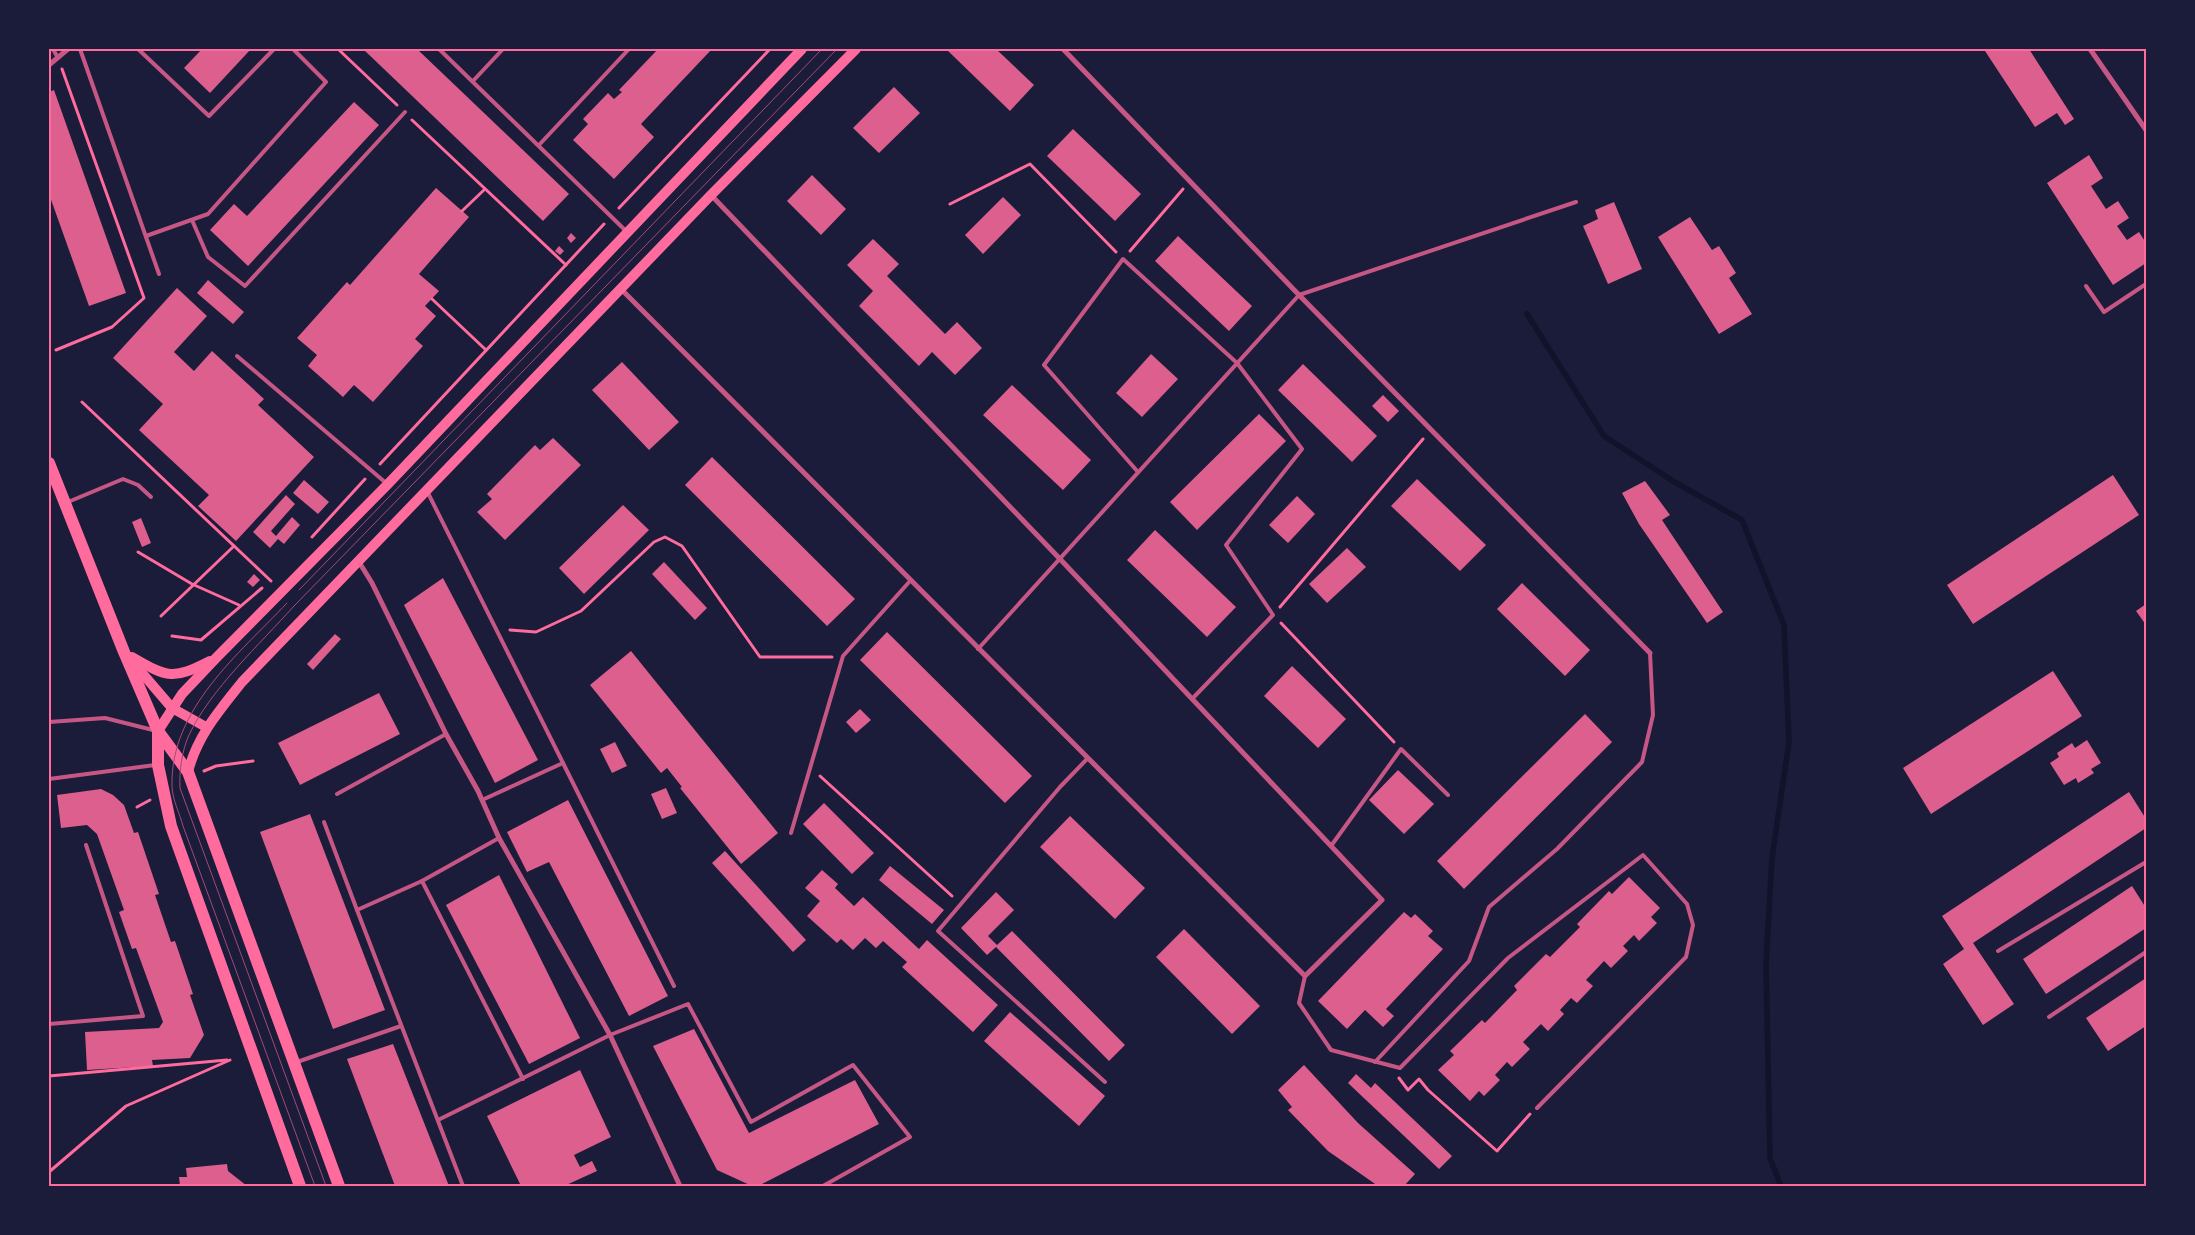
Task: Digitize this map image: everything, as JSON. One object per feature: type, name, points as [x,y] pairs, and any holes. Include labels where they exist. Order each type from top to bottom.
[{"type":"main road","points":[[300,1186],[171,826],[158,765],[158,731],[172,708],[218,657],[388,484],[802,49]]},
{"type":"main road","points":[[188,772],[195,748],[206,727],[242,682],[711,195],[856,49]]},
{"type":"main road","points":[[49,463],[63,504],[158,731],[188,772],[339,1186]]},
{"type":"main road","points":[[124,652],[151,668],[175,675],[187,672],[218,657]]},
{"type":"main road","points":[[124,652],[172,708],[206,727]]},
{"type":"street","points":[[49,65],[68,49]]},
{"type":"street","points":[[1063,49],[1299,295],[1650,653]]},
{"type":"street","points":[[2090,49],[2146,130]]},
{"type":"street","points":[[621,289],[1305,976],[1382,900],[1060,558],[711,195]]},
{"type":"street","points":[[359,562],[372,583],[446,734],[482,800],[500,838],[610,1035],[680,1186]]},
{"type":"lane","points":[[53,49],[58,58]]},
{"type":"lane","points":[[80,49],[159,274]]},
{"type":"lane","points":[[138,49],[209,116],[274,49]]},
{"type":"lane","points":[[146,236],[208,214],[326,82],[292,49]]},
{"type":"lane","points":[[439,49],[628,232]]},
{"type":"lane","points":[[473,81],[503,49]]},
{"type":"lane","points":[[539,146],[629,49]]},
{"type":"lane","points":[[192,220],[208,257],[246,286],[405,112]]},
{"type":"lane","points":[[978,649],[1299,295],[1576,202]]},
{"type":"lane","points":[[1138,472],[1044,365],[1123,259],[1237,363],[1302,449],[1226,545],[1273,615],[1192,699]]},
{"type":"lane","points":[[2086,286],[2104,312],[2146,284]]},
{"type":"lane","points":[[237,356],[388,484]]},
{"type":"lane","points":[[63,504],[123,480],[138,485],[151,497]]},
{"type":"lane","points":[[426,489],[674,986]]},
{"type":"lane","points":[[791,833],[843,656],[910,581]]},
{"type":"lane","points":[[1375,1062],[1468,961],[1489,907],[1557,849],[1642,762],[1652,715],[1650,653]]},
{"type":"lane","points":[[49,722],[105,718],[158,731]]},
{"type":"lane","points":[[338,794],[446,734]]},
{"type":"lane","points":[[1331,846],[1401,749],[1448,795]]},
{"type":"lane","points":[[1087,759],[1060,786],[938,931],[1105,1082]]},
{"type":"lane","points":[[482,800],[563,763]]},
{"type":"lane","points":[[49,779],[158,765]]},
{"type":"lane","points":[[324,822],[464,1186]]},
{"type":"lane","points":[[358,910],[422,881],[500,838]]},
{"type":"lane","points":[[49,1024],[144,1016],[86,845]]},
{"type":"lane","points":[[1305,976],[1299,1003],[1331,1050],[1400,1068],[1508,958],[1642,855],[1687,904],[1693,925],[1686,957],[1537,1108]]},
{"type":"lane","points":[[1998,951],[2146,862]]},
{"type":"lane","points":[[422,881],[523,1080]]},
{"type":"lane","points":[[2049,1017],[2146,952]]},
{"type":"lane","points":[[438,1120],[523,1080],[610,1035],[688,1004],[751,1122],[853,1065],[910,1137],[823,1186]]},
{"type":"lane","points":[[293,1064],[401,1026]]},
{"type":"path","points":[[338,49],[566,265]]},
{"type":"path","points":[[305,545],[770,49]]},
{"type":"path","points":[[56,350],[112,327],[144,298],[58,58]]},
{"type":"path","points":[[950,204],[1030,164],[1123,259],[1190,181]]},
{"type":"path","points":[[462,211],[485,189]]},
{"type":"path","points":[[432,299],[486,350]]},
{"type":"path","points":[[82,402],[271,582]]},
{"type":"path","points":[[1401,749],[1273,615],[1431,430]]},
{"type":"path","points":[[494,628],[536,632],[582,611],[654,542],[666,537],[682,546],[760,657],[843,656]]},
{"type":"path","points":[[161,616],[192,584],[234,546]]},
{"type":"path","points":[[138,552],[192,584],[239,605]]},
{"type":"path","points":[[172,636],[201,640],[239,605],[271,582],[278,574]]},
{"type":"path","points":[[203,771],[216,766],[254,760]]},
{"type":"path","points":[[810,767],[960,904]]},
{"type":"path","points":[[137,807],[156,797]]},
{"type":"path","points":[[49,1076],[230,1060],[126,1106],[49,1172]]},
{"type":"path","points":[[1390,1066],[1408,1090],[1419,1079],[1428,1090],[1497,1151],[1537,1108]]},
{"type":"building","points":[[202,49],[251,49],[210,93],[184,68]]},
{"type":"building","points":[[363,49],[417,49],[569,194],[543,221]]},
{"type":"building","points":[[658,49],[712,49],[641,124],[654,137],[614,179],[573,140],[588,124],[583,119],[608,93],[614,99],[622,92],[619,90]]},
{"type":"building","points":[[946,49],[996,49],[1034,85],[1010,111]]},
{"type":"building","points":[[1988,49],[2029,49],[2074,119],[2065,125],[2057,113],[2035,127],[1985,51]]},
{"type":"building","points":[[894,87],[920,113],[879,153],[853,128]]},
{"type":"building","points":[[54,90],[126,293],[89,306],[49,194],[49,92]]},
{"type":"building","points":[[354,102],[379,125],[248,266],[210,230],[234,204],[247,216]]},
{"type":"building","points":[[1073,129],[1141,194],[1115,221],[1047,156]]},
{"type":"building","points":[[2089,155],[2103,178],[2091,186],[2106,209],[2118,201],[2129,218],[2117,226],[2127,240],[2139,232],[2146,243],[2146,263],[2113,285],[2047,183]]},
{"type":"building","points":[[812,175],[846,209],[821,235],[787,201]]},
{"type":"building","points":[[436,188],[469,217],[419,274],[439,291],[425,306],[436,316],[415,339],[423,346],[373,402],[354,385],[343,397],[308,366],[317,355],[297,338],[347,282],[350,285]]},
{"type":"building","points":[[1003,197],[1021,215],[983,254],[965,235]]},
{"type":"building","points":[[1614,202],[1642,269],[1608,284],[1583,226],[1598,219],[1595,210]]},
{"type":"building","points":[[1690,217],[1712,250],[1719,246],[1736,273],[1729,278],[1752,314],[1719,334],[1658,237]]},
{"type":"building","points":[[571,233],[576,238],[571,243],[567,238]]},
{"type":"building","points":[[1178,236],[1252,306],[1229,331],[1155,261]]},
{"type":"building","points":[[873,239],[899,264],[887,276],[945,334],[957,322],[982,348],[955,375],[932,352],[919,366],[859,306],[873,291],[847,265]]},
{"type":"building","points":[[559,246],[564,251],[560,255],[555,251]]},
{"type":"building","points":[[208,280],[244,312],[233,324],[197,293]]},
{"type":"building","points":[[177,288],[207,316],[174,352],[194,371],[212,351],[264,399],[258,405],[314,457],[236,541],[198,506],[209,495],[139,430],[163,404],[113,358]]},
{"type":"building","points":[[1151,354],[1178,379],[1142,417],[1116,393]]},
{"type":"building","points":[[622,362],[679,422],[649,450],[592,390]]},
{"type":"building","points":[[1303,364],[1377,436],[1352,462],[1278,390]]},
{"type":"building","points":[[1012,385],[1091,460],[1063,490],[983,415]]},
{"type":"building","points":[[1383,395],[1399,411],[1388,422],[1372,406]]},
{"type":"building","points":[[1259,414],[1286,441],[1197,530],[1170,502]]},
{"type":"building","points":[[553,438],[581,465],[505,540],[477,512],[492,499],[487,494],[535,445],[540,450]]},
{"type":"building","points":[[712,457],[855,599],[827,626],[685,485]]},
{"type":"building","points":[[2113,475],[2139,515],[1973,624],[1947,585]]},
{"type":"building","points":[[1417,479],[1486,545],[1460,571],[1391,506]]},
{"type":"building","points":[[304,480],[329,502],[318,514],[293,493]]},
{"type":"building","points":[[1645,481],[1670,515],[1662,520],[1723,612],[1707,623],[1639,524],[1622,493]]},
{"type":"building","points":[[286,495],[295,504],[271,531],[276,536],[292,517],[300,525],[284,544],[278,539],[270,548],[253,532]]},
{"type":"building","points":[[1297,496],[1315,514],[1288,543],[1269,525]]},
{"type":"building","points":[[623,505],[649,530],[584,594],[559,568]]},
{"type":"building","points":[[141,518],[151,543],[142,547],[132,522]]},
{"type":"building","points":[[1155,530],[1236,607],[1207,637],[1127,560]]},
{"type":"building","points":[[1347,548],[1366,567],[1327,603],[1309,584]]},
{"type":"building","points":[[664,562],[707,608],[695,620],[652,574]]},
{"type":"building","points":[[254,574],[260,580],[253,587],[247,582]]},
{"type":"building","points":[[443,578],[538,760],[495,783],[404,605]]},
{"type":"building","points":[[1522,583],[1590,650],[1565,676],[1497,609]]},
{"type":"building","points":[[2146,604],[2146,625],[2136,611]]},
{"type":"building","points":[[887,632],[1032,776],[1005,803],[860,660]]},
{"type":"building","points":[[335,634],[341,639],[313,670],[307,664]]},
{"type":"building","points":[[631,651],[778,833],[741,864],[680,788],[682,787],[667,768],[661,773],[590,685]]},
{"type":"building","points":[[1292,666],[1346,719],[1318,748],[1264,696]]},
{"type":"building","points":[[2053,671],[2082,716],[1931,814],[1903,768]]},
{"type":"building","points":[[379,693],[400,734],[300,785],[278,743]]},
{"type":"building","points":[[860,709],[871,720],[856,733],[846,722]]},
{"type":"building","points":[[1585,714],[1612,742],[1464,889],[1437,861]]},
{"type":"building","points":[[2087,740],[2101,763],[2091,769],[2094,773],[2078,783],[2076,778],[2064,785],[2050,763],[2059,757],[2057,753],[2072,743],[2075,748]]},
{"type":"building","points":[[615,742],[627,766],[612,773],[600,749]]},
{"type":"building","points":[[1398,770],[1434,804],[1404,834],[1369,800]]},
{"type":"building","points":[[666,788],[677,813],[662,819],[651,794]]},
{"type":"building","points":[[101,789],[113,795],[124,805],[134,833],[138,832],[159,894],[155,895],[171,942],[175,941],[193,994],[190,995],[204,1035],[190,1058],[152,1060],[153,1066],[87,1070],[85,1032],[159,1028],[163,1022],[136,948],[132,949],[119,912],[124,910],[97,834],[87,825],[61,828],[57,795]]},
{"type":"building","points":[[2129,792],[2146,819],[2146,828],[1973,943],[2014,1004],[1983,1025],[1943,964],[1964,949],[1942,916]]},
{"type":"building","points":[[568,800],[668,996],[629,1016],[549,862],[527,872],[507,832]]},
{"type":"building","points":[[824,803],[874,853],[852,874],[803,824]]},
{"type":"building","points":[[310,814],[385,1010],[333,1029],[260,832]]},
{"type":"building","points":[[1070,816],[1145,888],[1115,919],[1040,847]]},
{"type":"building","points":[[725,851],[806,940],[793,952],[712,863]]},
{"type":"building","points":[[890,866],[944,910],[932,924],[879,880]]},
{"type":"building","points":[[822,870],[838,884],[835,888],[854,906],[863,897],[919,949],[927,940],[998,1005],[973,1032],[902,967],[907,962],[883,941],[876,948],[865,938],[853,950],[841,939],[837,943],[807,916],[820,901],[805,888]]},
{"type":"building","points":[[499,875],[580,1038],[529,1064],[446,905]]},
{"type":"building","points":[[1629,877],[1660,908],[1651,917],[1657,923],[1639,941],[1634,935],[1623,946],[1628,951],[1611,968],[1604,961],[1586,980],[1593,986],[1577,1003],[1571,998],[1560,1010],[1564,1014],[1548,1031],[1541,1024],[1523,1042],[1530,1049],[1512,1067],[1507,1062],[1495,1075],[1500,1080],[1484,1096],[1479,1091],[1470,1101],[1438,1070],[1454,1055],[1450,1051],[1482,1020],[1485,1023],[1517,990],[1514,986],[1546,954],[1550,957],[1580,927],[1577,924],[1609,891],[1612,894]]},
{"type":"building","points":[[2132,886],[2146,908],[2146,928],[2046,994],[2023,959]]},
{"type":"building","points":[[996,892],[1014,910],[988,936],[997,945],[1012,931],[1125,1045],[1109,1061],[996,947],[987,955],[961,928]]},
{"type":"building","points":[[1404,912],[1411,918],[1415,914],[1433,931],[1428,936],[1443,949],[1386,1009],[1394,1016],[1383,1027],[1365,1010],[1347,1029],[1318,1001]]},
{"type":"building","points":[[1184,929],[1260,1006],[1232,1034],[1156,957]]},
{"type":"building","points":[[2146,978],[2146,1026],[2108,1051],[2086,1018]]},
{"type":"building","points":[[1010,1012],[1105,1096],[1079,1126],[984,1041]]},
{"type":"building","points":[[694,1029],[749,1133],[855,1080],[879,1124],[758,1186],[752,1186],[717,1170],[653,1046]]},
{"type":"building","points":[[393,1044],[449,1186],[395,1186],[347,1059]]},
{"type":"building","points":[[1304,1065],[1358,1123],[1415,1174],[1404,1186],[1378,1186],[1328,1151],[1288,1110],[1292,1107],[1278,1090]]},
{"type":"building","points":[[580,1070],[611,1137],[574,1155],[580,1167],[592,1161],[597,1171],[564,1186],[521,1186],[487,1116]]},
{"type":"building","points":[[1356,1074],[1371,1088],[1375,1083],[1452,1156],[1439,1169],[1348,1083]]},
{"type":"building","points":[[227,1164],[228,1171],[247,1186],[180,1186],[179,1177],[187,1177],[186,1168]]},
{"type":"waterway","points":[[1527,314],[1604,436],[1673,481],[1742,520],[1784,625],[1789,742],[1772,858],[1766,964],[1770,1158],[1781,1186]]},
{"type":"tram line","points":[[299,590],[822,49]]},
{"type":"tram line","points":[[326,1186],[180,788],[184,747],[189,735],[198,718],[222,684],[294,606],[837,49]]},
{"type":"tram line","points":[[287,603],[229,663],[195,708],[182,732],[174,758],[172,791],[183,826],[315,1186]]}]
